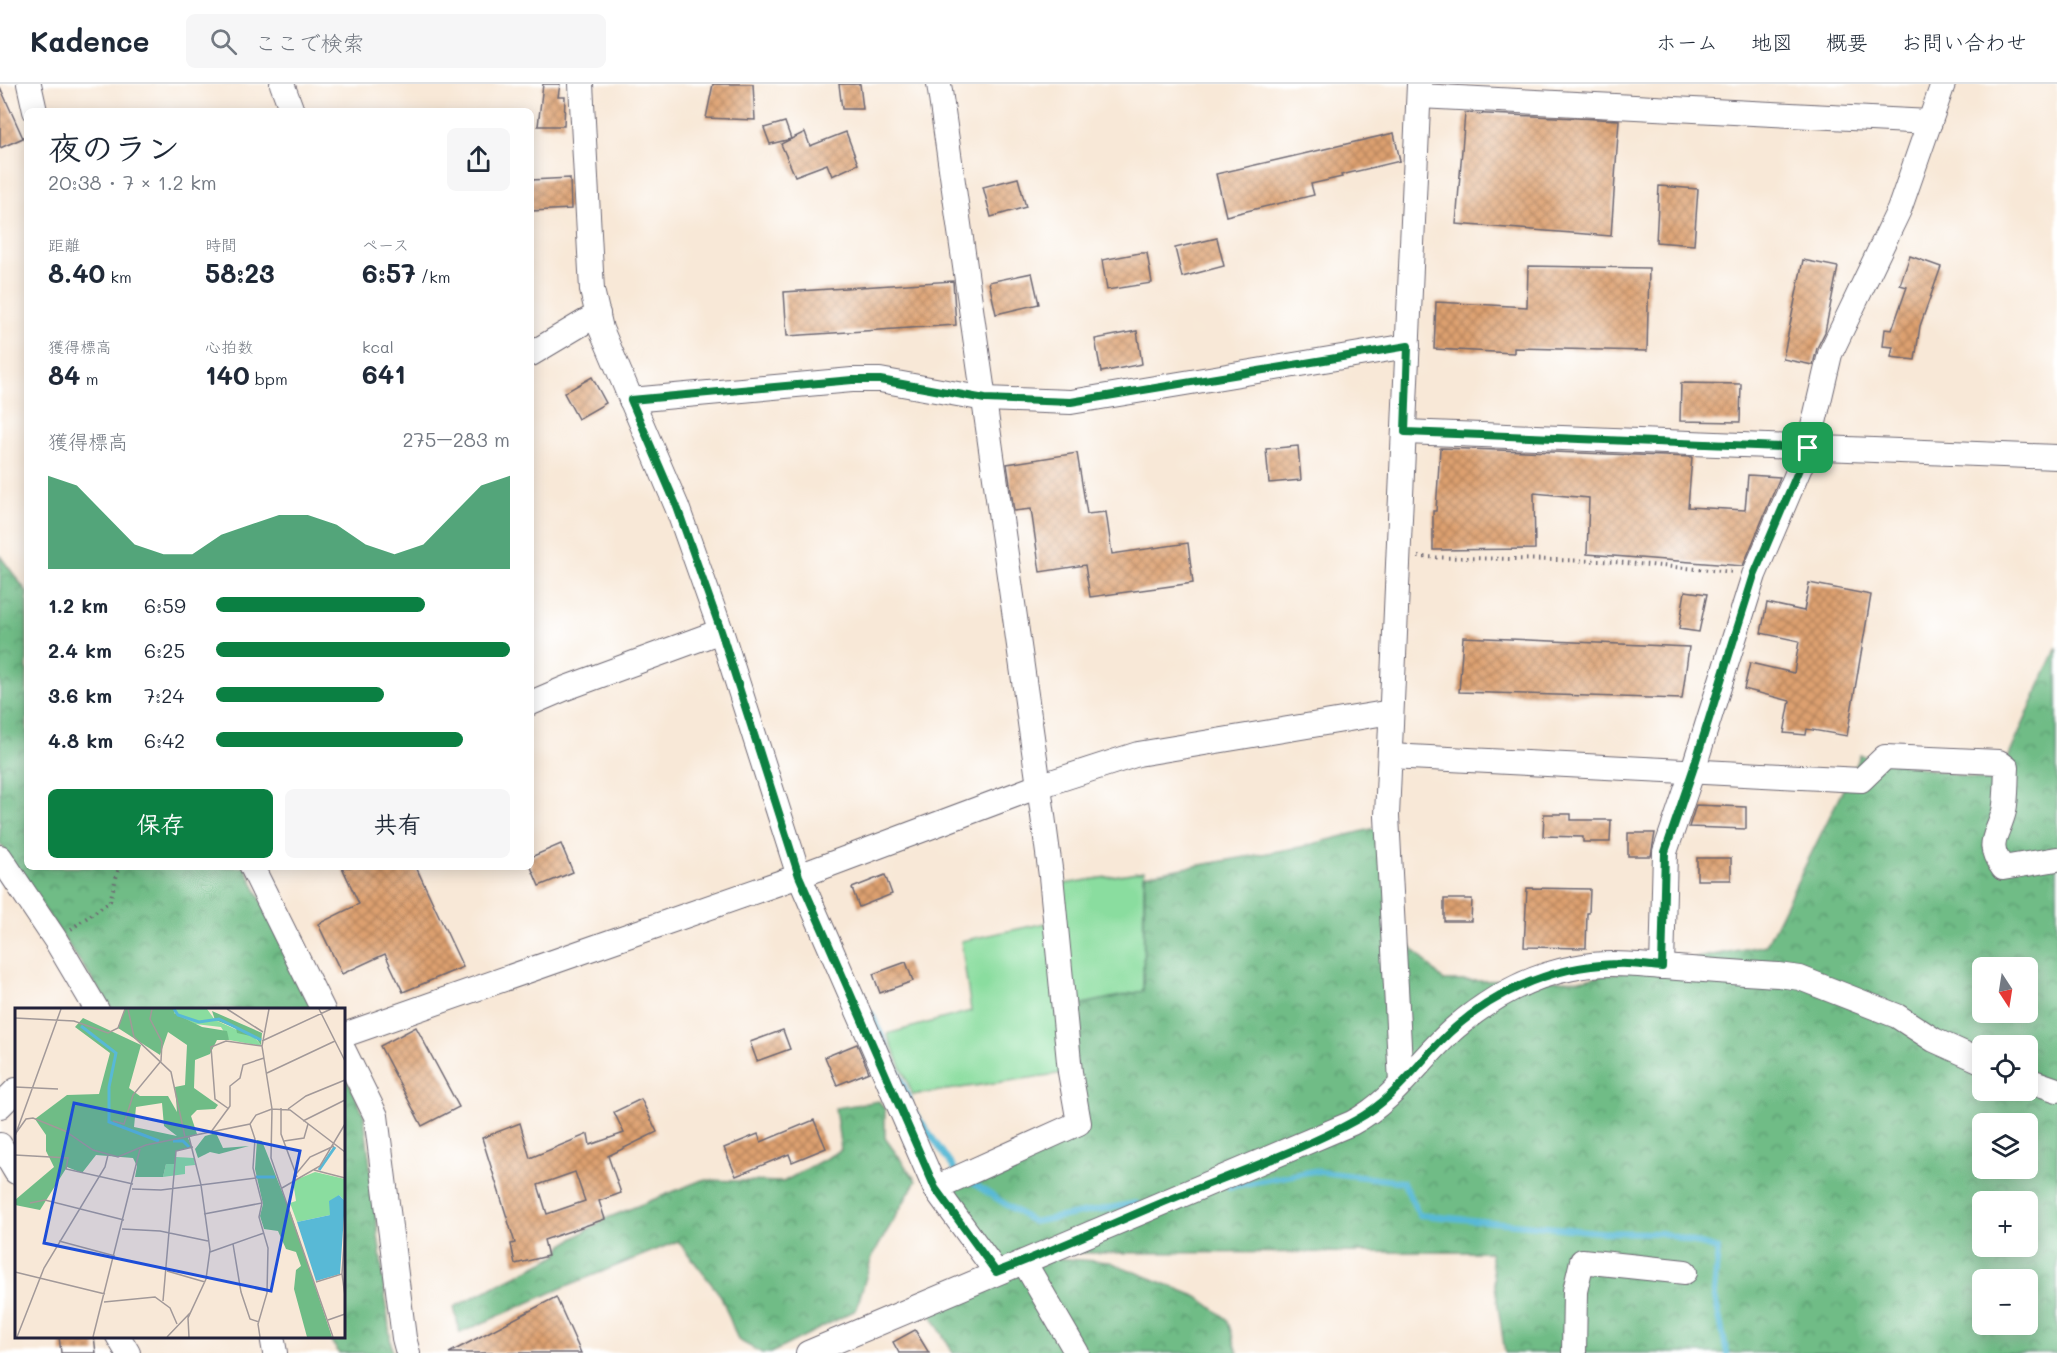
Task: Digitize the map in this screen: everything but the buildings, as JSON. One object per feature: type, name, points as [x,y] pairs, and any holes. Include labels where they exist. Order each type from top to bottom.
[{"type":"street","points":[[29,84],[34,108]]},
{"type":"street","points":[[282,84],[291,108]]},
{"type":"street","points":[[581,84],[592,290],[601,329],[677,507],[721,631],[799,876],[935,1188],[996,1272]]},
{"type":"street","points":[[935,1188],[1079,1123],[1070,1072],[1051,876],[1039,786],[939,84]]},
{"type":"street","points":[[1662,967],[1665,852],[1754,575],[1808,448],[1830,354],[1899,210],[1943,84]]},
{"type":"street","points":[[1401,1083],[1387,816],[1419,90],[1930,122]]},
{"type":"street","points":[[534,352],[597,314]]},
{"type":"street","points":[[631,400],[852,380],[880,380],[985,399],[1071,402],[1408,346]]},
{"type":"street","points":[[1405,432],[2057,457]]},
{"type":"street","points":[[534,702],[721,631]]},
{"type":"street","points":[[345,1035],[799,876],[1039,786],[1138,754],[1391,712]]},
{"type":"street","points":[[1390,756],[1861,780],[1885,757],[1999,762],[2007,768],[2006,798],[1993,843],[1995,857],[2003,868],[2057,859]]},
{"type":"street","points":[[0,856],[55,939],[90,1007]]},
{"type":"street","points":[[253,870],[322,1008]]},
{"type":"street","points":[[811,1352],[1352,1123],[1374,1109],[1392,1093],[1455,1027],[1512,989],[1553,973],[1574,968],[1620,963],[1800,978],[1897,1016],[1934,1040],[1972,1057]]},
{"type":"street","points":[[345,1053],[376,1116],[387,1214],[408,1353]]},
{"type":"street","points":[[2038,1083],[2057,1090]]},
{"type":"street","points":[[0,1106],[15,1091]]},
{"type":"street","points":[[0,1145],[15,1170]]},
{"type":"street","points":[[1574,1353],[1575,1291],[1582,1261],[1684,1272]]},
{"type":"street","points":[[1024,1262],[1077,1353]]},
{"type":"street","points":[[119,1338],[128,1353]]},
{"type":"street","points":[[272,1338],[275,1353]]},
{"type":"path","points":[[1399,556],[1602,561],[1754,575]]},
{"type":"path","points":[[55,939],[110,901],[118,870]]},
{"type":"green space","points":[[0,556],[24,588],[24,870],[246,870],[314,1008],[111,1008],[0,844]]},
{"type":"green space","points":[[2057,647],[2057,1353],[1505,1353],[1490,1252],[1032,1253],[997,1264],[947,1186],[1084,1125],[1065,1008],[1143,991],[1145,875],[1301,847],[1387,825],[1390,925],[1444,981],[1579,980],[1766,945],[1860,755],[1997,783]]},
{"type":"green space","points":[[1144,871],[1143,991],[1065,1008],[1052,886]]},
{"type":"green space","points":[[1046,923],[1070,1072],[913,1095],[887,1034],[971,1011],[961,941]]},
{"type":"green space","points":[[345,1074],[364,1115],[392,1353],[339,1353],[329,1338],[345,1338]]},
{"type":"green space","points":[[879,1101],[885,1110],[885,1138],[916,1181],[872,1257],[856,1310],[771,1353],[762,1353],[738,1340],[721,1296],[678,1241],[564,1287],[460,1333],[454,1307],[557,1255],[563,1245],[605,1219],[702,1180],[783,1182],[841,1150],[835,1108]]},
{"type":"green space","points":[[1039,1257],[1110,1262],[1198,1297],[1227,1319],[1238,1353],[953,1353],[929,1311]]},
{"type":"waterway","points":[[872,1014],[910,1101]]},
{"type":"waterway","points":[[915,1113],[957,1173]]},
{"type":"waterway","points":[[1229,1187],[1314,1171],[1403,1182],[1419,1215],[1600,1232],[1662,1233],[1718,1249],[1714,1293],[1727,1353]]},
{"type":"waterway","points":[[968,1180],[1033,1222],[1136,1203]]},
{"type":"route","points":[[1408,346],[1405,432],[1808,448],[1754,575],[1665,852],[1662,967],[1620,963],[1574,968],[1553,973],[1512,989],[1455,1027],[1392,1093],[1374,1109],[1352,1123],[996,1272],[935,1188],[799,876],[721,631],[677,507],[631,400],[852,380],[880,380],[985,399],[1071,402],[1408,346]]}]
